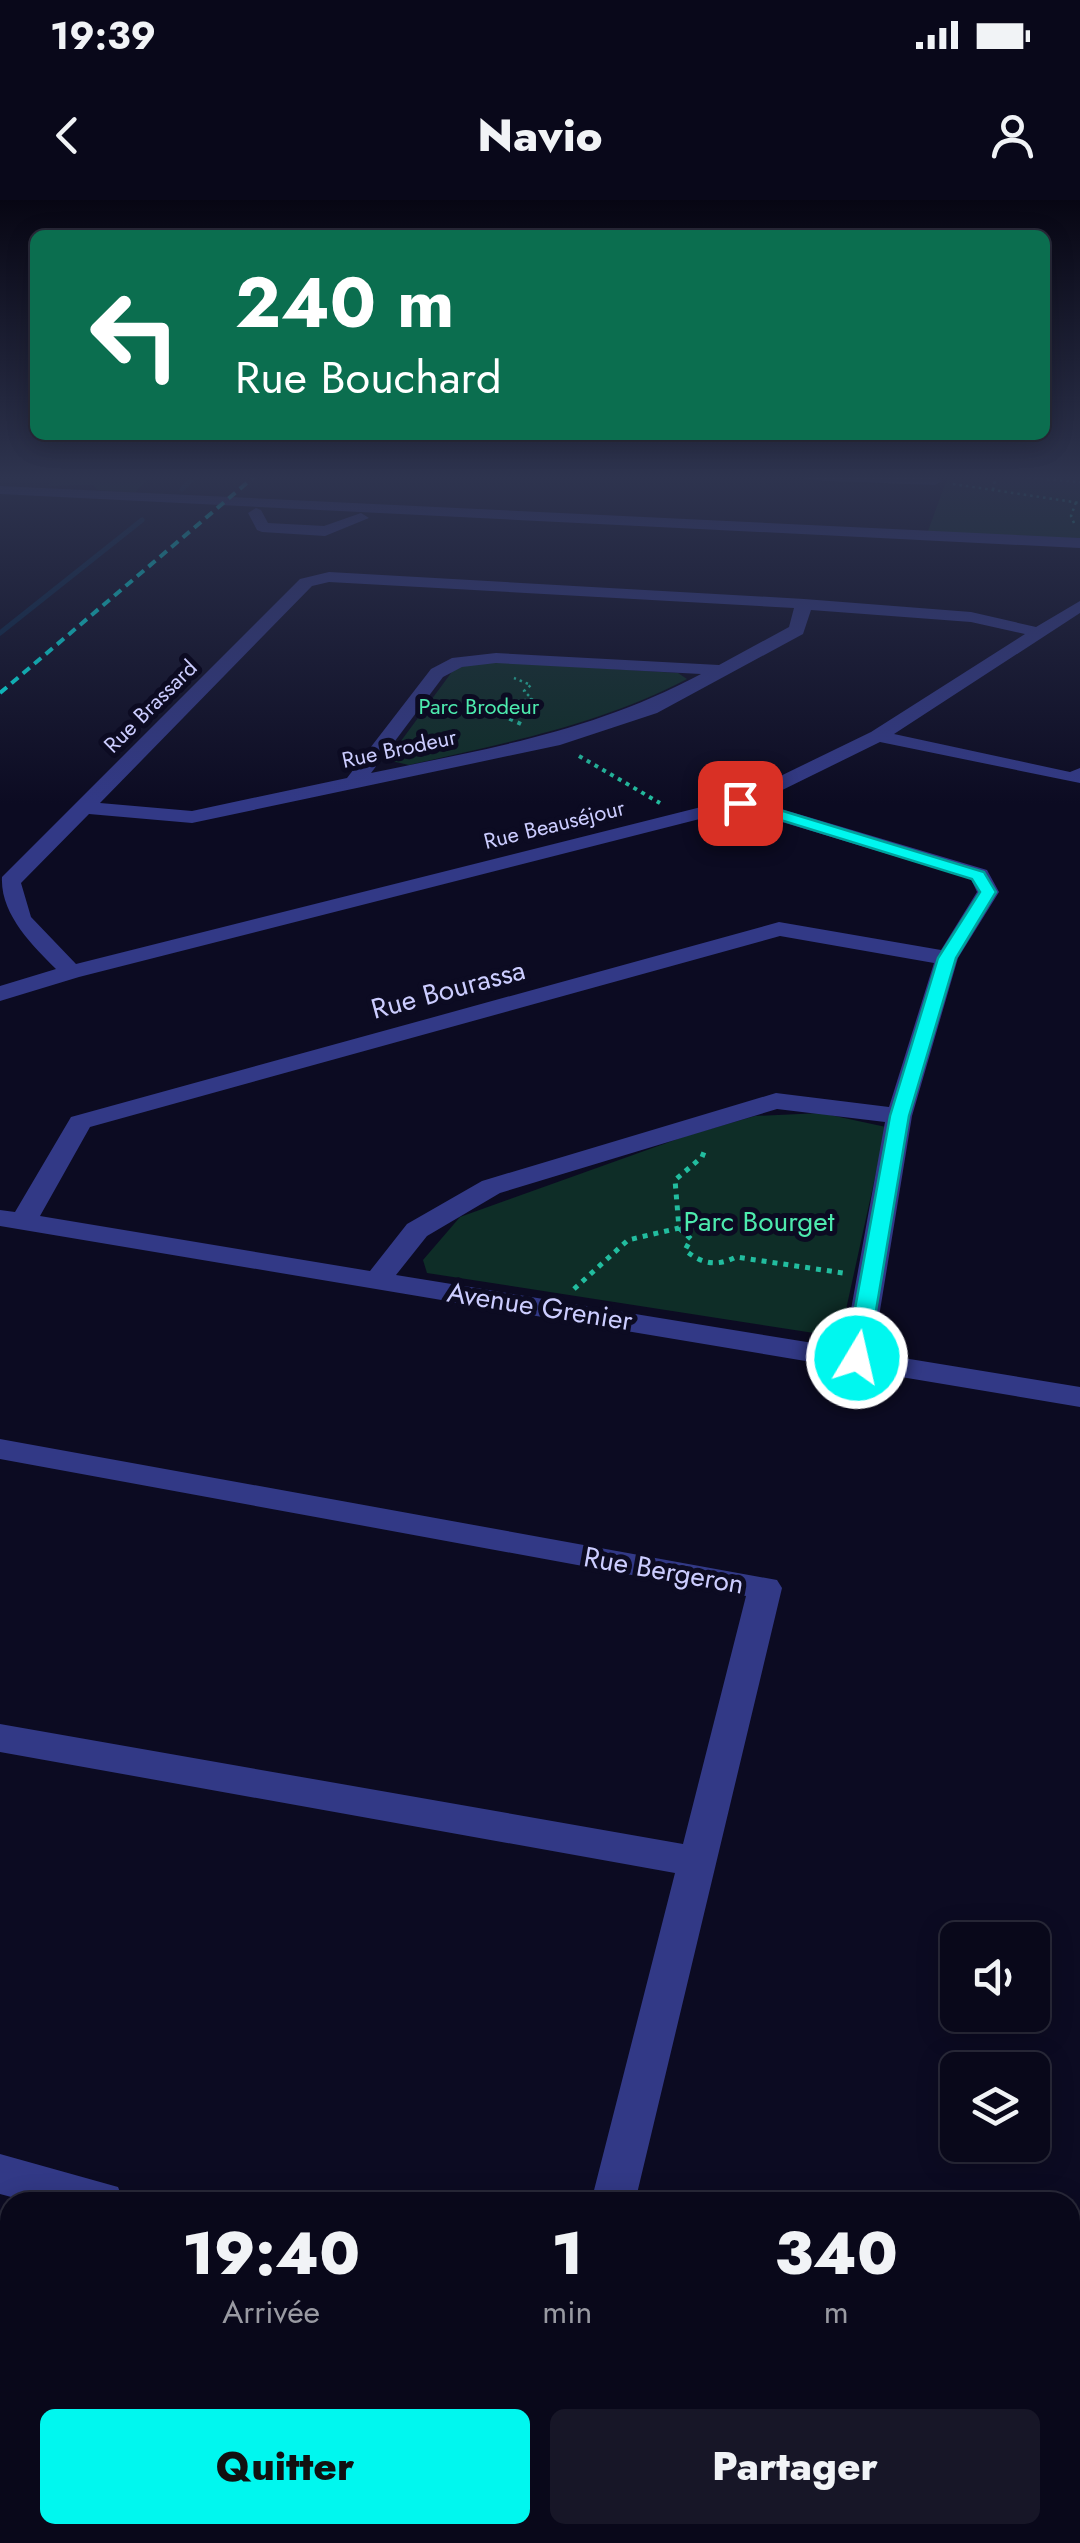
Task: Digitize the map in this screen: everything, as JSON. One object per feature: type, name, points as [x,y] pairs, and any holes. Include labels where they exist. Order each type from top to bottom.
[{"type":"street","name":"Rue Brassard","points":[[70,972],[20,919],[10,882],[303,585]]},
{"type":"street","name":"Rue Brassard","points":[[476,585],[971,617],[1038,632]]},
{"type":"street","name":"Rue Brodeur","points":[[81,807],[192,817],[553,740],[650,708],[725,670],[797,630],[804,604]]},
{"type":"street","name":"Rue Beauséjour","points":[[0,994],[70,972],[740,803],[878,736],[1080,606]]},
{"type":"street","points":[[352,784],[437,673],[458,662],[496,658],[725,670]]},
{"type":"street","points":[[878,736],[1074,778],[1080,774]]},
{"type":"street","points":[[740,803],[979,876],[988,892],[947,958],[899,1116],[857,1358]]},
{"type":"street","name":"Rue Bourassa","points":[[11,1220],[80,1122],[779,929],[947,958]]},
{"type":"street","points":[[378,1279],[417,1230],[491,1187],[776,1101],[899,1116]]},
{"type":"street","name":"Avenue Grenier","points":[[11,1220],[1080,1397]]},
{"type":"street","name":"Rue Bergeron","points":[[0,1449],[765,1588],[616,2192]]},
{"type":"street","points":[[0,1738],[698,1862]]},
{"type":"street","points":[[0,2174],[66,2192]]},
{"type":"path","points":[[496,658],[519,684],[532,685],[524,692],[532,699],[500,704],[493,710],[553,740],[684,817]]},
{"type":"path","points":[[694,1124],[708,1145],[702,1157],[675,1180],[678,1228],[691,1239],[685,1250],[698,1262],[722,1265],[736,1257],[870,1278]]},
{"type":"path","points":[[554,1308],[628,1240],[678,1228]]},
{"type":"green space","name":"Parc Brodeur","points":[[484,661],[678,673],[687,679],[620,709],[551,731],[409,765],[387,760],[454,669]]},
{"type":"green space","name":"Parc Bourget","points":[[821,1113],[886,1127],[840,1337],[427,1273],[423,1260],[460,1217],[686,1136],[755,1116]]},
{"type":"waterway","points":[[0,633],[60,585]]},
{"type":"railway","points":[[0,693],[127,585]]},
{"type":"route","points":[[740,803],[979,876],[988,892],[947,958],[899,1116],[857,1358]]}]
